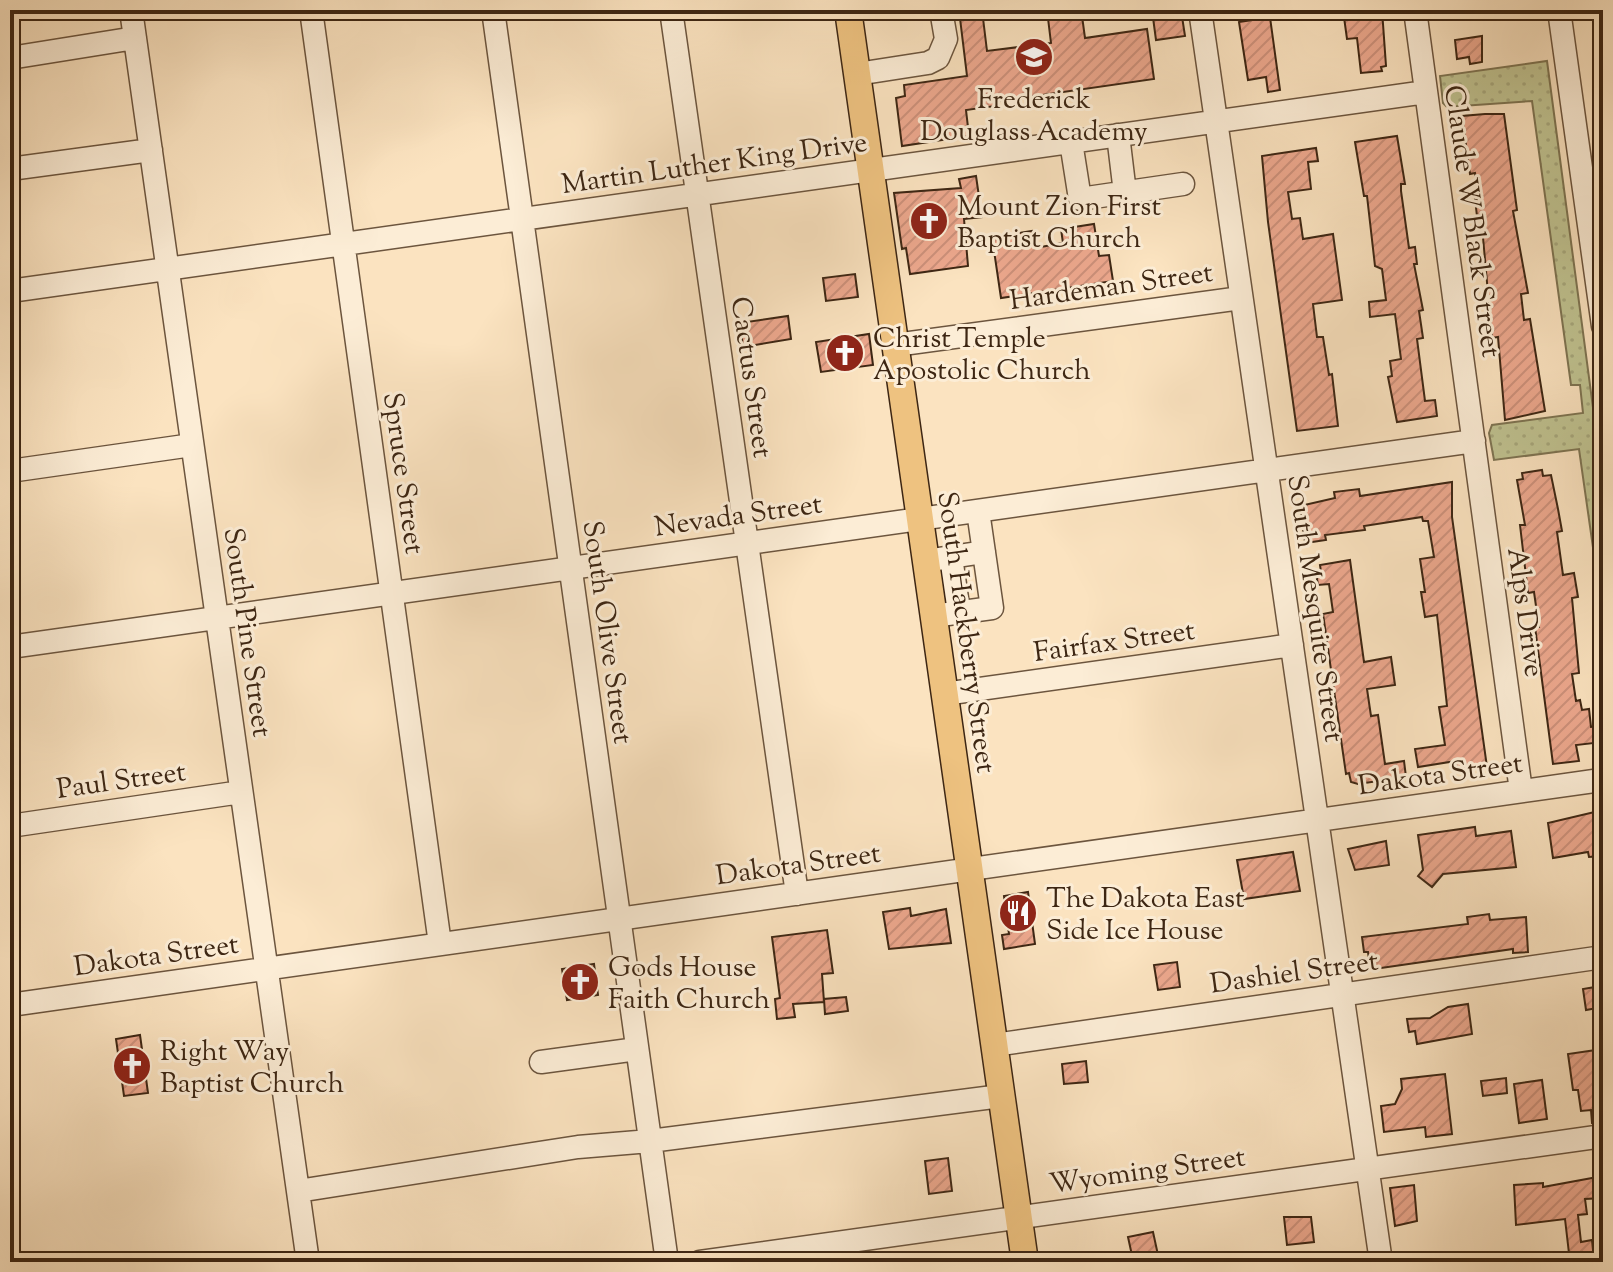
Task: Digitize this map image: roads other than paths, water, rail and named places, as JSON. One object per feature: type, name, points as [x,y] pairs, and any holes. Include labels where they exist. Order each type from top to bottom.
[{"type":"main road","name":"South Hackberry Street","points":[[848,10],[920,519],[938,559],[946,614],[944,694],[1025,1262]]},
{"type":"street","name":"South Pine Street","points":[[131,10],[308,1262]]},
{"type":"street","name":"Spruce Street","points":[[311,10],[440,944]]},
{"type":"street","name":"South Olive Street","points":[[493,10],[667,1262]]},
{"type":"street","name":"Cactus Street","points":[[671,10],[797,894]]},
{"type":"street","points":[[857,74],[928,63],[938,58],[946,39],[941,10]]},
{"type":"street","name":"South Mesquite Street","points":[[1200,10],[1381,1262]]},
{"type":"street","name":"Claude W Black Street","points":[[1415,10],[1474,441]]},
{"type":"street","points":[[1559,10],[1592,167],[1603,326]]},
{"type":"street","points":[[10,58],[135,38]]},
{"type":"street","name":"Martin Luther King Drive","points":[[10,291],[1426,92]]},
{"type":"street","points":[[1118,135],[1125,193]]},
{"type":"street","points":[[1071,142],[1080,199],[1183,184]]},
{"type":"street","points":[[10,169],[151,150]]},
{"type":"street","name":"Hardeman Street","points":[[895,345],[1241,298]]},
{"type":"street","name":"Nevada Street","points":[[10,647],[1474,441]]},
{"type":"street","name":"Alps Drive","points":[[1474,441],[1521,791]]},
{"type":"street","points":[[10,471],[192,445]]},
{"type":"street","points":[[946,614],[992,608],[978,511]]},
{"type":"street","points":[[938,559],[984,552]]},
{"type":"street","name":"Fairfax Street","points":[[944,694],[1292,645]]},
{"type":"street","name":"Dakota Street","points":[[10,1005],[1594,781]]},
{"type":"street","name":"Paul Street","points":[[10,826],[241,792]]},
{"type":"street","name":"Dashiel Street","points":[[994,1045],[1603,957]]},
{"type":"street","points":[[541,1062],[637,1049]]},
{"type":"street","points":[[298,1191],[578,1147],[650,1141],[1001,1096]]},
{"type":"street","name":"Wyoming Street","points":[[700,1262],[1603,1136]]},
{"type":"place","name":"Frederick Douglass Academy","points":[[1034,57]]},
{"type":"place","name":"Mount Zion First Baptist Church","points":[[929,221]]},
{"type":"place","name":"Christ Temple Apostolic Church","points":[[845,353]]},
{"type":"place","name":"The Dakota East Side Ice House","points":[[1018,913]]},
{"type":"place","name":"Gods House Faith Church","points":[[580,982]]},
{"type":"place","name":"Right Way Baptist Church","points":[[132,1066]]}]
